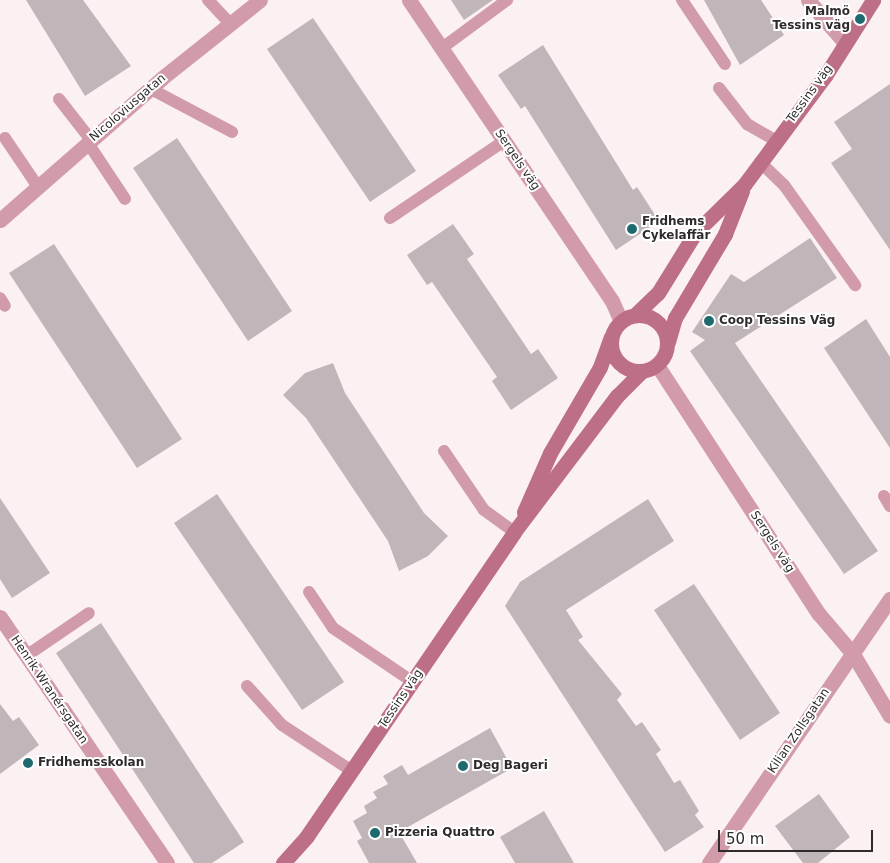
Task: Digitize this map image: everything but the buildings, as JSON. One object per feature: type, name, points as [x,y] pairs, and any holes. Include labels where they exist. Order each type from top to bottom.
[{"type":"street","name":"Nicoloviusgatan","points":[[0,220],[149,88],[260,0]]},
{"type":"street","name":"Sergels väg","points":[[409,0],[612,301],[620,321]]},
{"type":"street","points":[[808,0],[845,43]]},
{"type":"street","name":"Tessins väg","points":[[514,532],[550,453],[600,367],[611,337],[620,321],[636,314],[658,294],[696,233],[744,186],[845,43],[872,0]]},
{"type":"street","name":"Tessins väg","points":[[283,863],[352,770],[514,532],[617,396],[642,371],[657,365],[668,344],[675,318],[725,234],[744,186]]},
{"type":"street","points":[[636,314],[655,318],[668,344]]},
{"type":"street","points":[[611,337],[615,358],[627,368],[642,371]]},
{"type":"street","name":"Sergels väg","points":[[657,365],[819,614],[853,654],[890,716]]},
{"type":"street","name":"Kilian Zollsgatan","points":[[709,863],[890,599]]},
{"type":"street","name":"Henrik Wranérsgatan","points":[[0,617],[166,863]]},
{"type":"lane","points":[[208,0],[230,24]]},
{"type":"lane","points":[[442,48],[507,0]]},
{"type":"lane","points":[[682,0],[725,64]]},
{"type":"lane","points":[[149,88],[232,132]]},
{"type":"lane","points":[[719,88],[747,124],[776,141]]},
{"type":"lane","points":[[59,99],[89,141],[125,199]]},
{"type":"lane","points":[[5,138],[38,187]]},
{"type":"lane","points":[[390,218],[504,141]]},
{"type":"lane","points":[[760,162],[784,185],[855,285]]},
{"type":"lane","points":[[444,451],[484,510],[514,532]]},
{"type":"lane","points":[[309,592],[333,628],[413,682]]},
{"type":"lane","points":[[26,656],[88,613]]},
{"type":"lane","points":[[247,686],[282,725],[352,770]]},
{"type":"place","name":"Malmö Tessins väg","points":[[860,19]]},
{"type":"place","name":"Fridhems Cykelaffär","points":[[632,229]]},
{"type":"place","name":"Coop Tessins Väg","points":[[709,321]]},
{"type":"place","name":"Fridhemsskolan","points":[[28,763]]},
{"type":"place","name":"Deg Bageri","points":[[463,766]]},
{"type":"place","name":"Pizzeria Quattro","points":[[375,833]]}]
